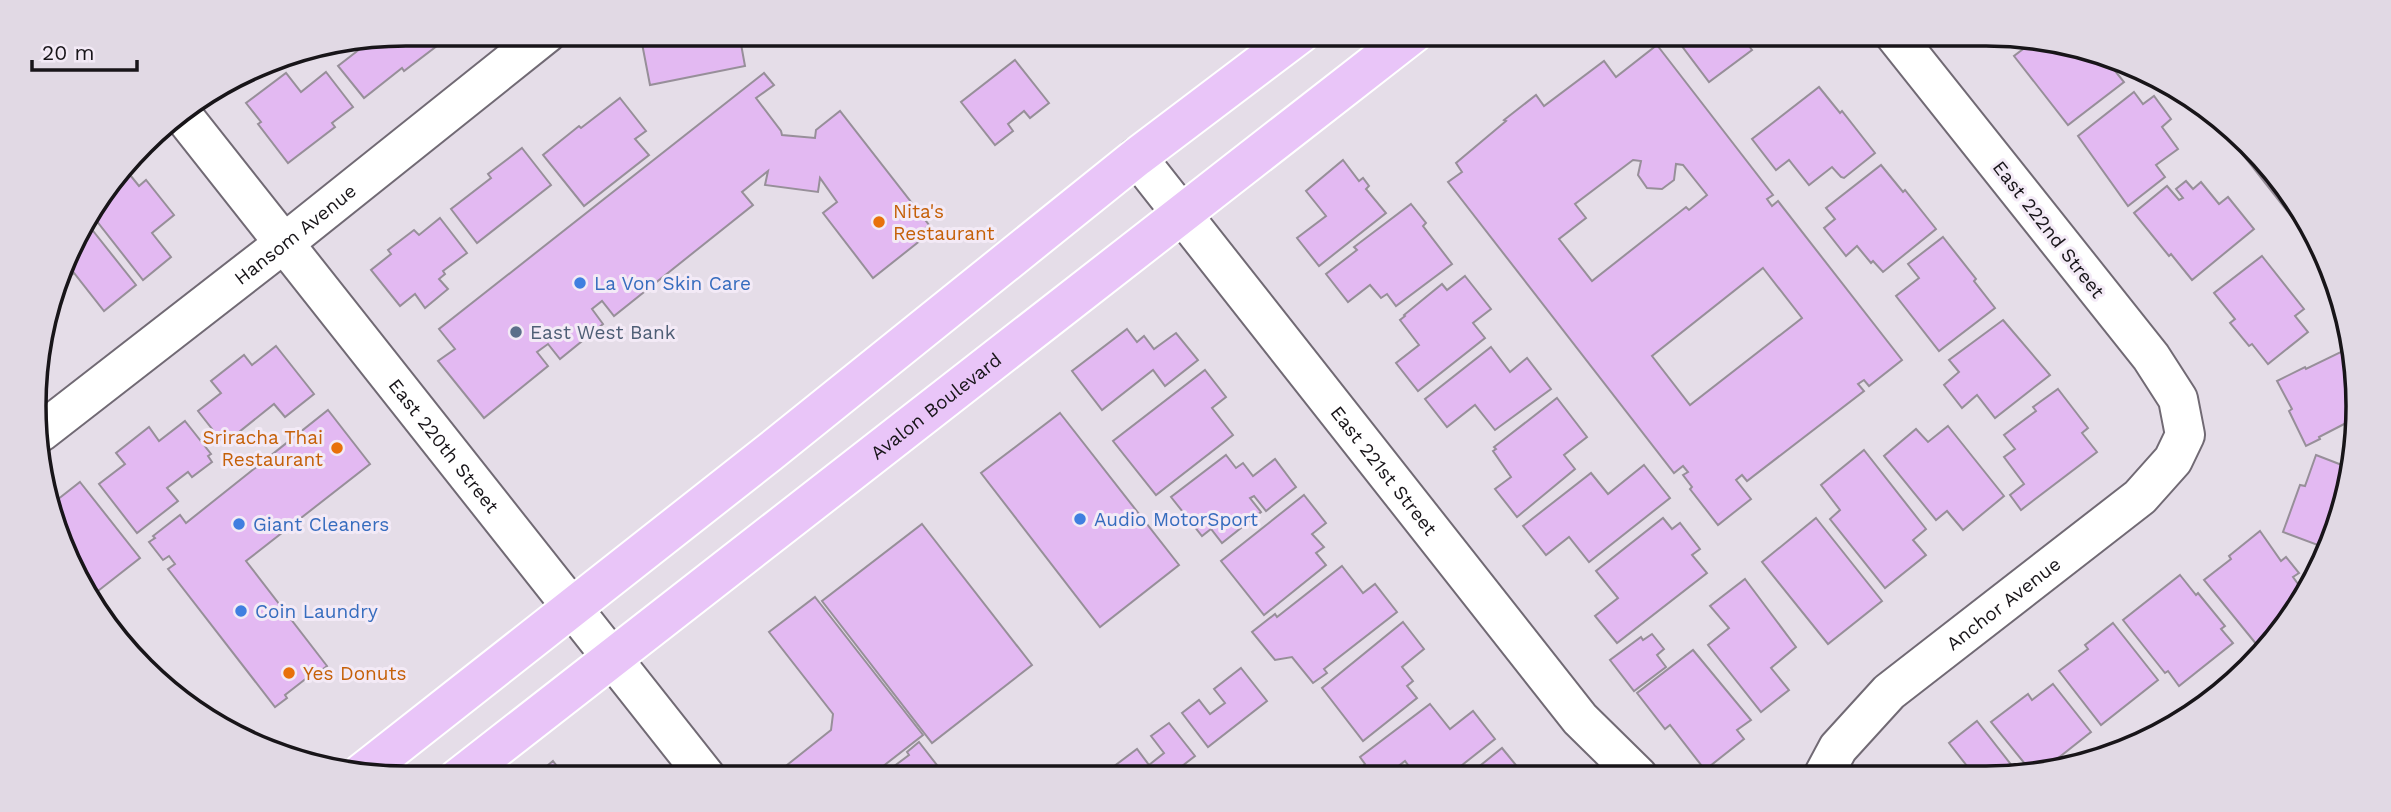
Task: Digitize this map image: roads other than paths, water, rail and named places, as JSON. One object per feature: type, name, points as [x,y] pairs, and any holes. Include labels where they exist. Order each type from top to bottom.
[{"type":"main road","points":[[373,765],[1137,158],[1284,46]]},
{"type":"main road","name":"Avalon Boulevard","points":[[474,766],[1397,46]]},
{"type":"street","name":"Hansom Avenue","points":[[46,428],[283,244],[531,46]]},
{"type":"street","name":"East 222nd Street","points":[[1903,46],[2151,357],[2178,399],[2185,435]]},
{"type":"street","name":"East 220th Street","points":[[187,120],[697,766]]},
{"type":"street","name":"East 221st Street","points":[[1137,158],[1580,719],[1629,766]]},
{"type":"street","name":"Anchor Avenue","points":[[1828,766],[1838,748],[1889,692],[2140,497],[2173,460],[2185,435]]},
{"type":"place","name":"Nita's Restaurant","points":[[879,222]]},
{"type":"place","name":"La Von Skin Care","points":[[580,283]]},
{"type":"place","name":"East West Bank","points":[[516,332]]},
{"type":"place","name":"Sriracha Thai Restaurant","points":[[337,448]]},
{"type":"place","name":"Audio MotorSport","points":[[1080,519]]},
{"type":"place","name":"Giant Cleaners","points":[[239,524]]},
{"type":"place","name":"Coin Laundry","points":[[241,611]]},
{"type":"place","name":"Yes Donuts","points":[[289,673]]}]
